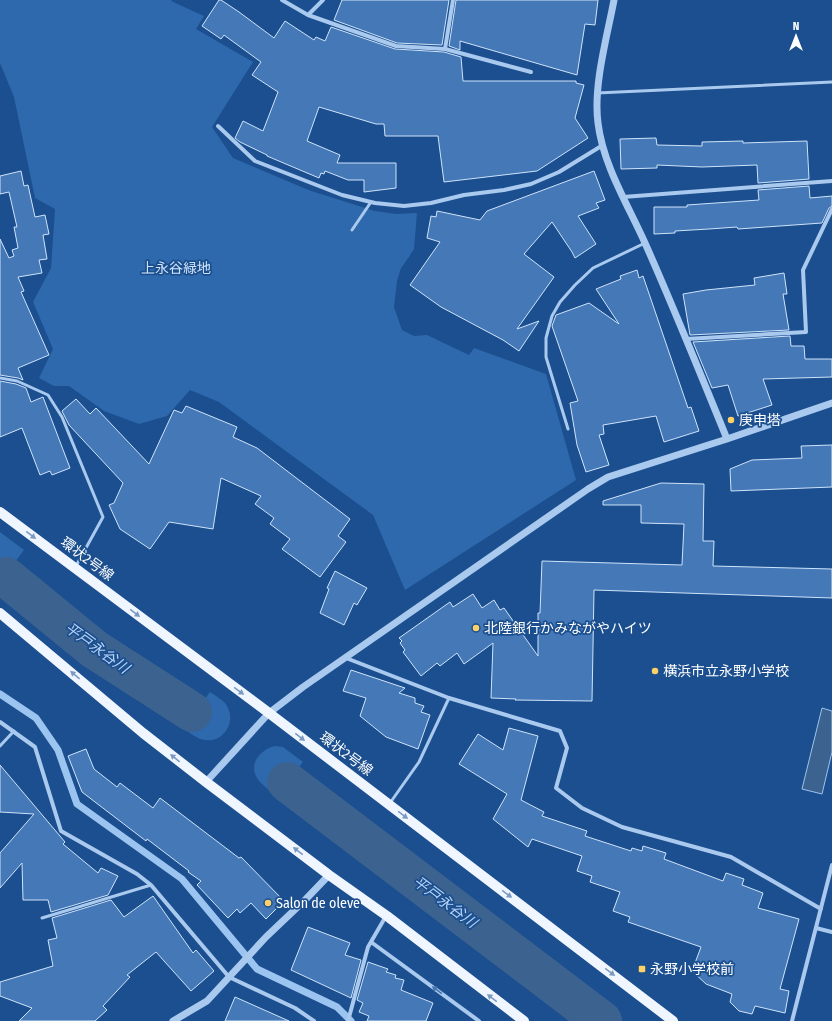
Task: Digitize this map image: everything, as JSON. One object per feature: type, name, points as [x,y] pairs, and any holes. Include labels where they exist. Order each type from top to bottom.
[{"type":"main road","name":"環状2号線","points":[[0,512],[269,713],[673,1021]]},
{"type":"main road","points":[[0,613],[143,732],[206,782],[329,875],[387,916],[524,1021]]},
{"type":"street","points":[[282,0],[308,15],[396,46],[445,49],[531,72]]},
{"type":"street","points":[[308,15],[323,0]]},
{"type":"street","points":[[445,49],[453,0]]},
{"type":"street","points":[[614,0],[597,93],[598,122],[602,145],[614,177],[645,243],[727,439]]},
{"type":"street","points":[[218,126],[255,161],[342,195],[371,202],[404,206],[431,203],[464,195],[504,190],[531,184],[559,172],[602,145]]},
{"type":"street","points":[[623,197],[832,181]]},
{"type":"street","points":[[686,339],[806,332],[803,270],[832,209]]},
{"type":"street","points":[[206,782],[269,713],[344,657],[588,489],[608,477],[727,439],[832,403]]},
{"type":"street","points":[[344,657],[449,698],[560,731],[566,748],[556,788],[582,808],[622,827],[731,857],[821,909]]},
{"type":"street","points":[[0,722],[35,747],[60,831],[137,874],[151,885],[231,975],[295,1008],[314,1021]]},
{"type":"street","points":[[793,1021],[832,865]]},
{"type":"street","points":[[173,1021],[207,1001],[254,950],[329,875]]},
{"type":"street","points":[[348,1021],[368,947],[387,916]]},
{"type":"street","points":[[816,928],[832,932]]},
{"type":"street","points":[[371,942],[479,1021]]},
{"type":"lane","points":[[597,93],[832,82]]},
{"type":"lane","points":[[352,230],[371,202]]},
{"type":"lane","points":[[568,430],[546,357],[546,338],[552,316],[560,302],[593,268],[645,243]]},
{"type":"lane","points":[[0,378],[17,381],[48,395],[62,417],[103,517],[75,568]]},
{"type":"lane","points":[[389,804],[419,762],[449,698]]},
{"type":"lane","points":[[0,746],[14,731]]},
{"type":"lane","points":[[42,918],[151,885]]},
{"type":"green space","name":"上永谷緑地","points":[[0,0],[172,0],[171,1],[204,16],[196,29],[253,62],[212,127],[233,158],[311,191],[375,211],[396,214],[417,213],[414,249],[401,268],[397,281],[394,307],[402,330],[414,336],[427,335],[469,355],[474,348],[546,374],[576,480],[405,590],[373,515],[219,402],[190,390],[167,416],[139,424],[104,411],[69,386],[54,386],[39,378],[53,349],[33,302],[51,268],[55,209],[35,198],[14,97],[0,63]]},
{"type":"green space","points":[[0,532],[24,550],[0,582]]},
{"type":"green space","points":[[210,692],[225,703],[229,709],[230,723],[224,734],[212,740],[205,740],[196,737],[183,728]]},
{"type":"green space","points":[[275,746],[283,747],[303,762],[277,797],[260,782],[254,770],[256,760],[260,755],[269,748]]},
{"type":"shaded area","points":[[822,708],[832,711],[832,752],[822,794],[802,789]]},
{"type":"building","points":[[219,0],[239,12],[274,38],[285,21],[314,40],[316,37],[325,41],[331,27],[395,49],[444,52],[461,57],[463,81],[576,81],[576,83],[584,85],[575,118],[588,138],[537,171],[444,182],[438,136],[385,136],[384,124],[376,124],[319,107],[307,141],[340,155],[337,163],[396,163],[396,188],[364,192],[364,180],[348,180],[325,171],[324,174],[321,173],[319,178],[267,156],[235,138],[243,121],[263,131],[278,92],[252,75],[261,62],[224,35],[221,39],[202,26]]},
{"type":"building","points":[[342,0],[449,0],[442,45],[397,43],[334,20]]},
{"type":"building","points":[[456,0],[598,0],[595,25],[585,24],[577,75],[460,41],[460,50],[449,46]]},
{"type":"building","points":[[656,138],[657,145],[702,146],[702,142],[743,141],[743,143],[807,141],[809,179],[758,183],[757,165],[702,167],[657,165],[657,168],[621,169],[620,139]]},
{"type":"building","points":[[21,171],[24,186],[28,185],[35,217],[45,215],[49,234],[43,235],[47,259],[39,260],[42,273],[18,277],[24,291],[21,292],[49,355],[18,368],[23,380],[0,375],[0,239],[9,258],[14,256],[12,250],[18,248],[14,227],[17,227],[9,192],[0,194],[0,176]]},
{"type":"building","points":[[594,171],[605,200],[596,203],[599,208],[578,216],[596,244],[575,258],[552,222],[524,254],[554,277],[517,329],[539,321],[519,351],[503,340],[441,307],[410,285],[440,242],[427,238],[431,216],[436,217],[437,211],[480,220],[487,211]]},
{"type":"building","points":[[809,186],[810,198],[832,196],[832,206],[829,208],[822,223],[738,229],[737,227],[675,231],[675,233],[654,234],[654,207],[687,207],[687,205],[759,200],[758,190]]},
{"type":"building","points":[[637,270],[639,278],[643,276],[688,408],[691,407],[699,431],[664,442],[656,416],[603,425],[604,434],[599,435],[609,465],[586,472],[577,445],[570,403],[578,401],[552,326],[556,315],[589,303],[619,324],[596,289],[621,279],[620,276]]},
{"type":"building","points":[[784,273],[787,294],[783,294],[789,330],[690,335],[683,294],[755,285],[754,278]]},
{"type":"building","points":[[790,336],[791,346],[804,346],[805,359],[832,359],[832,377],[763,379],[772,405],[738,416],[728,385],[712,388],[693,342]]},
{"type":"building","points":[[0,381],[16,384],[26,388],[31,402],[43,397],[70,468],[52,475],[50,471],[40,475],[22,428],[0,437]]},
{"type":"building","points":[[76,399],[90,414],[96,408],[149,464],[174,410],[182,413],[186,406],[237,427],[233,437],[257,448],[350,519],[338,536],[346,542],[320,577],[282,549],[290,539],[270,524],[274,518],[255,504],[261,496],[221,478],[213,529],[169,522],[150,549],[120,529],[109,505],[114,503],[123,483],[69,425],[62,411]]},
{"type":"building","points":[[832,445],[832,487],[731,491],[730,469],[752,460],[802,458],[801,446]]},
{"type":"building","points":[[661,483],[704,484],[703,541],[714,541],[713,566],[832,569],[832,598],[594,590],[592,701],[515,700],[516,699],[491,698],[493,643],[464,664],[457,653],[440,666],[437,663],[421,676],[403,652],[405,650],[400,643],[402,641],[399,638],[450,602],[453,607],[473,594],[482,608],[494,600],[500,610],[504,608],[538,656],[538,613],[540,613],[542,561],[682,565],[684,524],[641,523],[641,505],[603,505],[603,501]]},
{"type":"building","points":[[335,571],[367,588],[357,605],[354,603],[344,625],[320,613],[329,589],[327,588]]},
{"type":"building","points":[[351,670],[405,688],[399,693],[415,698],[415,703],[424,706],[421,712],[430,715],[418,749],[386,737],[360,716],[366,698],[343,691]]},
{"type":"building","points":[[509,728],[538,736],[521,800],[544,812],[542,816],[587,831],[585,836],[631,851],[632,848],[642,851],[643,846],[666,853],[664,859],[723,881],[726,873],[744,879],[742,885],[763,893],[758,908],[799,919],[780,989],[789,991],[785,1013],[755,1006],[752,1014],[739,1011],[730,1002],[732,994],[706,984],[692,971],[701,947],[628,922],[630,917],[613,911],[620,892],[590,882],[592,876],[577,871],[582,856],[532,839],[528,847],[493,819],[507,794],[459,764],[478,734],[503,750]]},
{"type":"building","points":[[86,749],[94,769],[117,787],[120,783],[153,808],[160,798],[239,858],[241,857],[284,901],[266,919],[251,903],[240,913],[237,909],[228,918],[197,885],[201,881],[147,839],[146,841],[82,792],[68,756]]},
{"type":"building","points":[[0,765],[65,842],[63,844],[98,873],[101,868],[118,876],[108,895],[51,912],[48,900],[23,900],[22,863],[0,888],[0,853],[34,814],[0,812]]},
{"type":"building","points":[[153,896],[193,953],[196,950],[214,971],[191,991],[156,952],[127,975],[130,977],[103,1006],[107,1010],[95,1021],[19,1021],[32,1008],[0,996],[0,982],[53,966],[48,940],[57,938],[52,918],[111,900],[124,917]]},
{"type":"building","points":[[308,927],[350,943],[345,955],[361,960],[351,998],[291,970]]},
{"type":"building","points":[[368,962],[388,969],[386,972],[396,975],[395,978],[404,980],[401,990],[433,1003],[426,1021],[367,1021],[369,1016],[359,1012],[363,1003],[357,1000]]},
{"type":"building","points":[[235,997],[289,1021],[225,1021]]},
{"type":"waterway","name":"平戸永谷川","points":[[6,577],[94,649],[192,712]]},
{"type":"waterway","points":[[0,694],[36,718],[58,750],[77,804],[182,879],[257,969],[337,1007],[351,1021]]},
{"type":"waterway","name":"平戸永谷川","points":[[287,782],[602,1021]]},
{"type":"place","name":"庚申塔","points":[[731,420]]},
{"type":"place","name":"北陸銀行かみながやハイツ","points":[[476,628]]},
{"type":"place","name":"横浜市立永野小学校","points":[[655,671]]},
{"type":"place","name":"Salon de oleve","points":[[268,903]]},
{"type":"place","name":"永野小学校前","points":[[642,969]]}]
